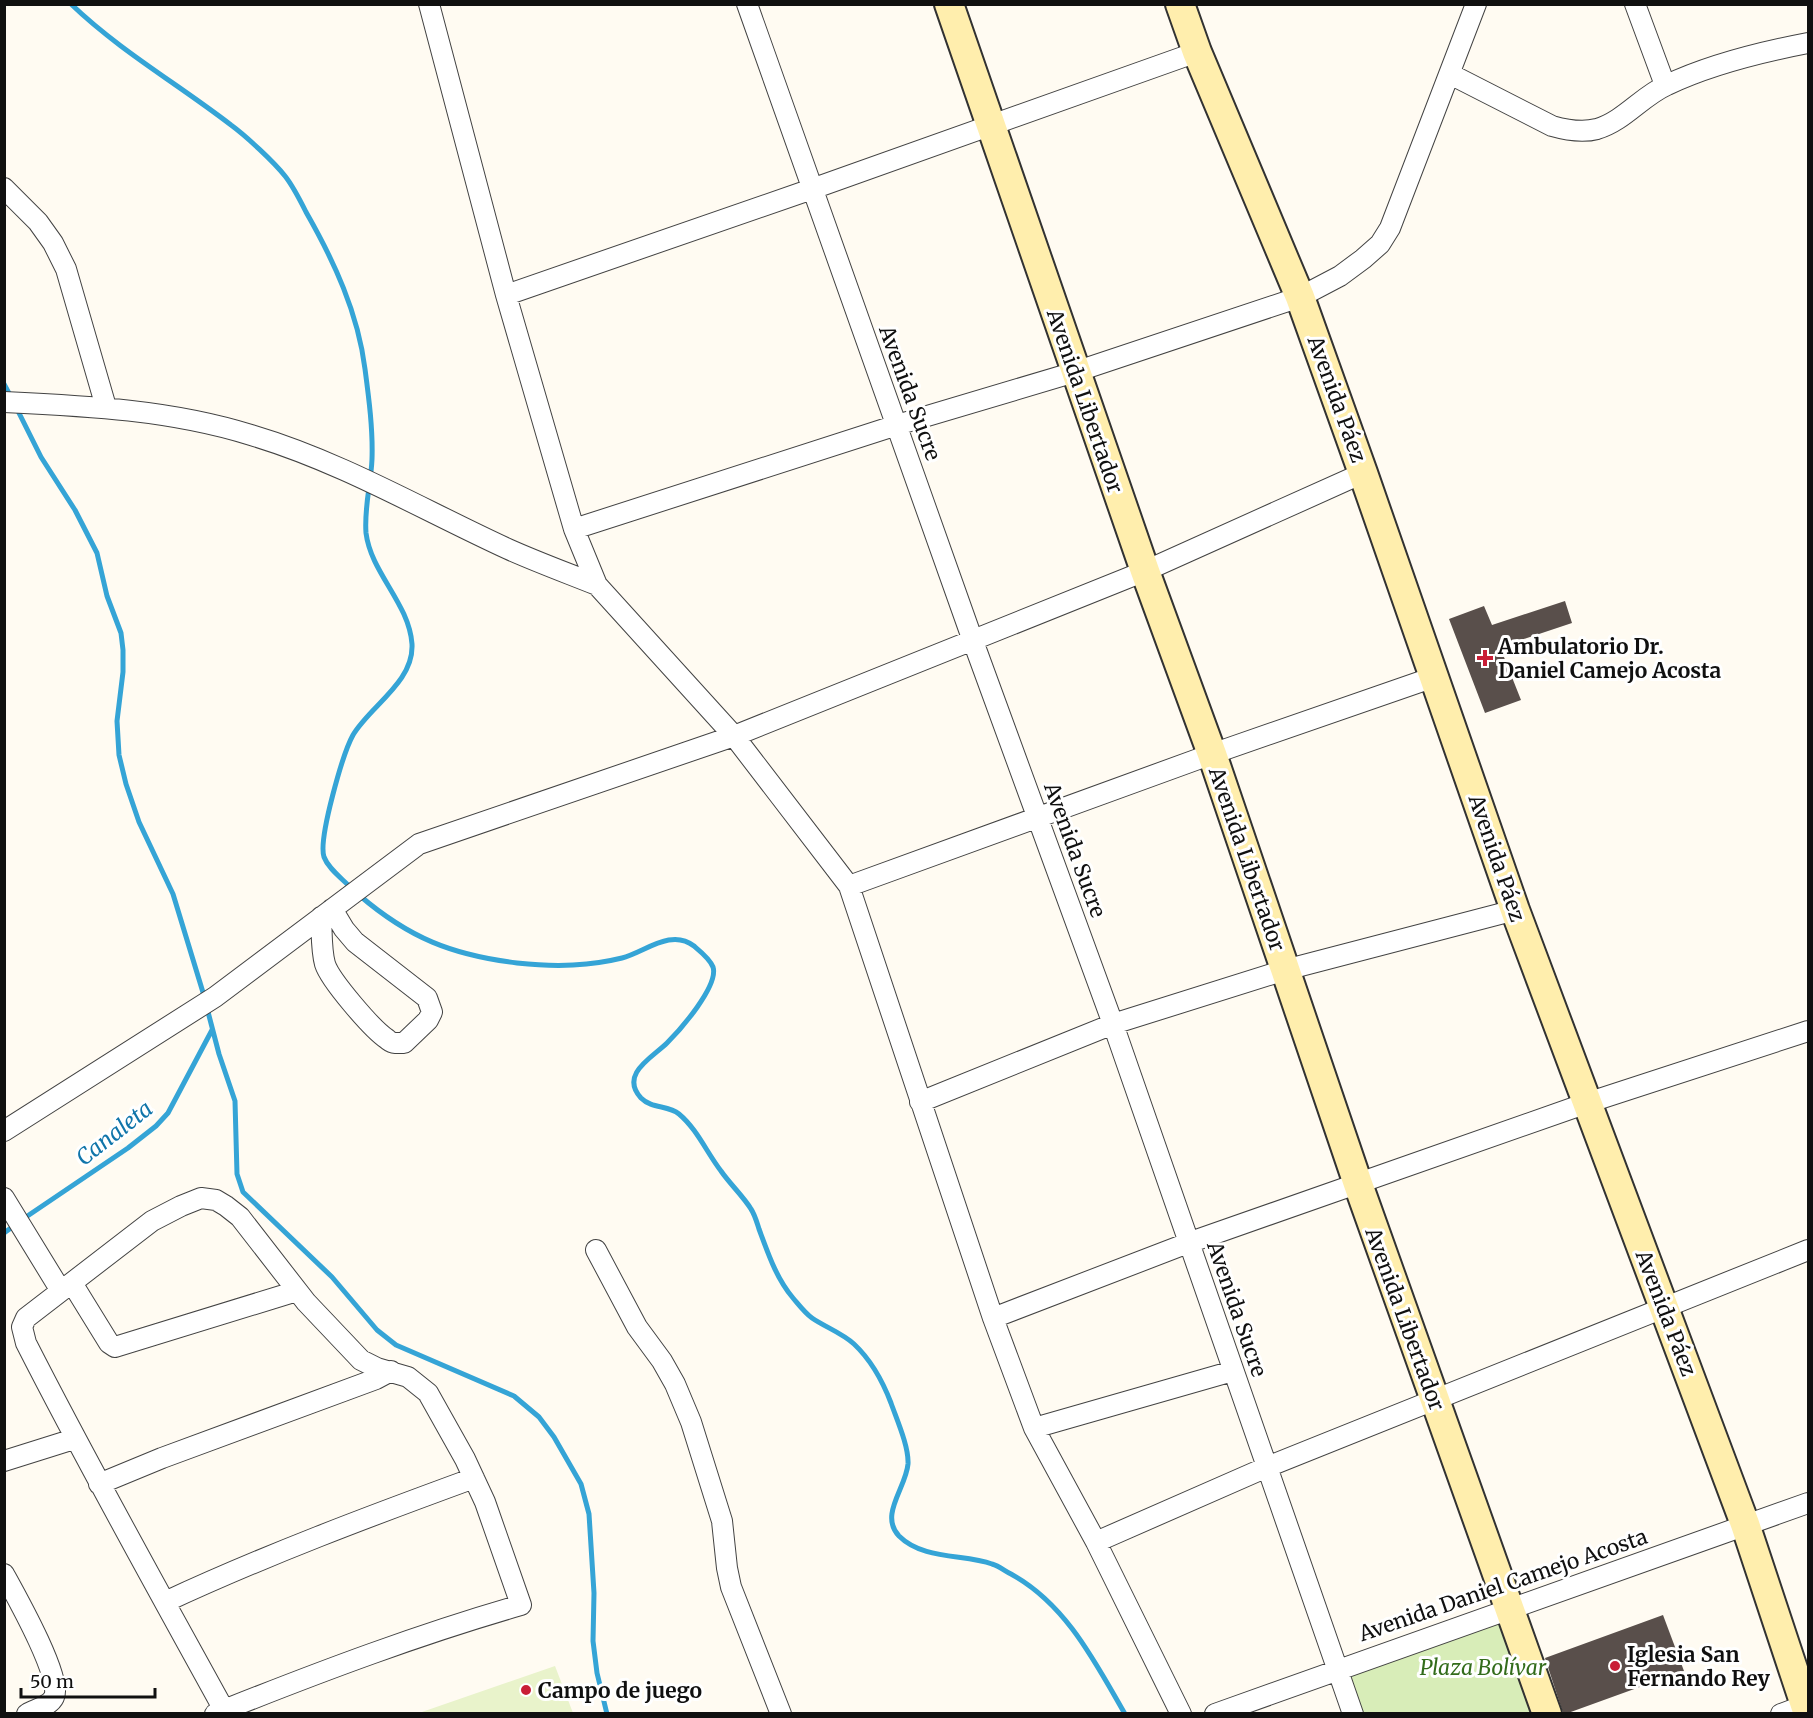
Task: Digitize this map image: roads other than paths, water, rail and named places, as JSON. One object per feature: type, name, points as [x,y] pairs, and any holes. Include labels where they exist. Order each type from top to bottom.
[{"type":"main road","name":"Avenida Libertador","points":[[949,4],[1075,372],[1212,754],[1358,1184],[1547,1713]]},
{"type":"main road","name":"Avenida Páez","points":[[1180,4],[1197,52],[1300,297],[1515,910],[1745,1524],[1800,1709]]},
{"type":"street","points":[[429,4],[506,295],[574,529],[597,585],[734,736],[849,886],[993,1318],[1034,1428],[1096,1542],[1181,1713]]},
{"type":"street","name":"Avenida Sucre","points":[[747,4],[1113,1024],[1353,1713]]},
{"type":"street","points":[[574,529],[897,425],[1075,372],[1300,297],[1340,276],[1364,260],[1380,244],[1390,228],[1476,4]]},
{"type":"street","points":[[1635,4],[1665,86]]},
{"type":"street","points":[[1450,74],[1552,126],[1566,130],[1595,129],[1612,123],[1665,86],[1728,63],[1809,43]]},
{"type":"street","points":[[506,295],[1197,52]]},
{"type":"street","points":[[4,188],[38,222],[53,243],[66,269],[106,407]]},
{"type":"street","points":[[4,402],[106,407],[216,425],[252,435],[293,449],[381,486],[509,550],[597,585]]},
{"type":"street","points":[[4,1131],[215,998],[404,855],[428,841],[734,736],[1145,571],[1363,473]]},
{"type":"street","points":[[849,886],[1212,754],[1434,677]]},
{"type":"street","points":[[920,1102],[1113,1024],[1285,970],[1515,910]]},
{"type":"street","points":[[326,913],[355,942],[427,998],[432,1012],[428,1020],[404,1043],[387,1040],[331,975],[325,964],[326,913]]},
{"type":"street","points":[[993,1318],[1188,1243],[1587,1103],[1809,1031]]},
{"type":"street","points":[[4,1198],[67,1287],[109,1343],[115,1347],[297,1291]]},
{"type":"street","points":[[207,1198],[226,1206],[240,1217],[297,1291],[361,1360],[377,1368],[408,1377],[428,1393],[474,1478],[502,1546],[521,1605],[329,1668],[222,1712],[165,1602],[74,1438],[26,1343],[22,1328],[26,1318],[152,1221],[193,1200],[207,1198]]},
{"type":"street","points":[[596,1250],[637,1327],[675,1384],[692,1422],[722,1521],[731,1587],[781,1713]]},
{"type":"street","points":[[1096,1542],[1267,1467],[1809,1250]]},
{"type":"street","points":[[99,1484],[162,1458],[376,1379],[391,1371]]},
{"type":"street","points":[[1034,1428],[1233,1371]]},
{"type":"street","points":[[4,1461],[74,1438]]},
{"type":"street","points":[[165,1602],[285,1549],[474,1478]]},
{"type":"street","name":"Avenida Daniel Camejo Acosta","points":[[1215,1713],[1809,1503]]},
{"type":"street","points":[[4,1574],[36,1635],[54,1677],[56,1688],[54,1697],[47,1704],[27,1713]]},
{"type":"waterway","points":[[71,4],[109,37],[237,130],[280,170],[294,189],[326,249],[351,308],[362,348],[371,426],[372,459],[366,533],[375,561],[404,615],[412,644],[411,658],[399,682],[360,724],[353,735],[332,796],[323,847],[324,857],[352,889]]},
{"type":"waterway","points":[[4,384],[12,399]]},
{"type":"waterway","points":[[16,407],[41,457],[75,510],[97,553],[107,596],[121,633],[123,672],[117,721],[119,755],[126,784],[139,822],[173,894],[205,999]]},
{"type":"waterway","points":[[359,895],[396,923],[432,942],[494,960],[545,965],[610,961],[658,943],[676,939],[694,946],[707,958],[713,967],[713,975],[705,996],[673,1037],[641,1067],[634,1081],[635,1089],[645,1101],[675,1111],[691,1127],[752,1211],[773,1265],[787,1290],[809,1316],[854,1344],[876,1372],[891,1403],[908,1457],[906,1473],[893,1510],[894,1528],[899,1536],[909,1544],[932,1553],[995,1565],[1030,1586],[1048,1601],[1077,1636],[1125,1714]]},
{"type":"waterway","points":[[207,1008],[235,1101],[237,1174],[243,1192],[332,1277],[377,1330],[396,1345],[514,1396],[539,1417],[554,1437],[581,1484],[589,1514],[594,1593],[593,1641],[597,1673],[607,1714]]},
{"type":"waterway","name":"Canaleta","points":[[23,1219],[128,1148],[156,1126],[168,1113],[212,1030]]},
{"type":"waterway","name":"Canaleta","points":[[4,1233],[15,1225]]},
{"type":"place","name":"Ambulatorio Dr. Daniel Camejo Acosta","points":[[1485,658]]},
{"type":"place","name":"Iglesia San Fernando Rey","points":[[1615,1666]]},
{"type":"place","name":"Campo de juego","points":[[526,1690]]},
{"type":"park label","name":"Plaza Bolívar","points":[[1483,1667]]}]
